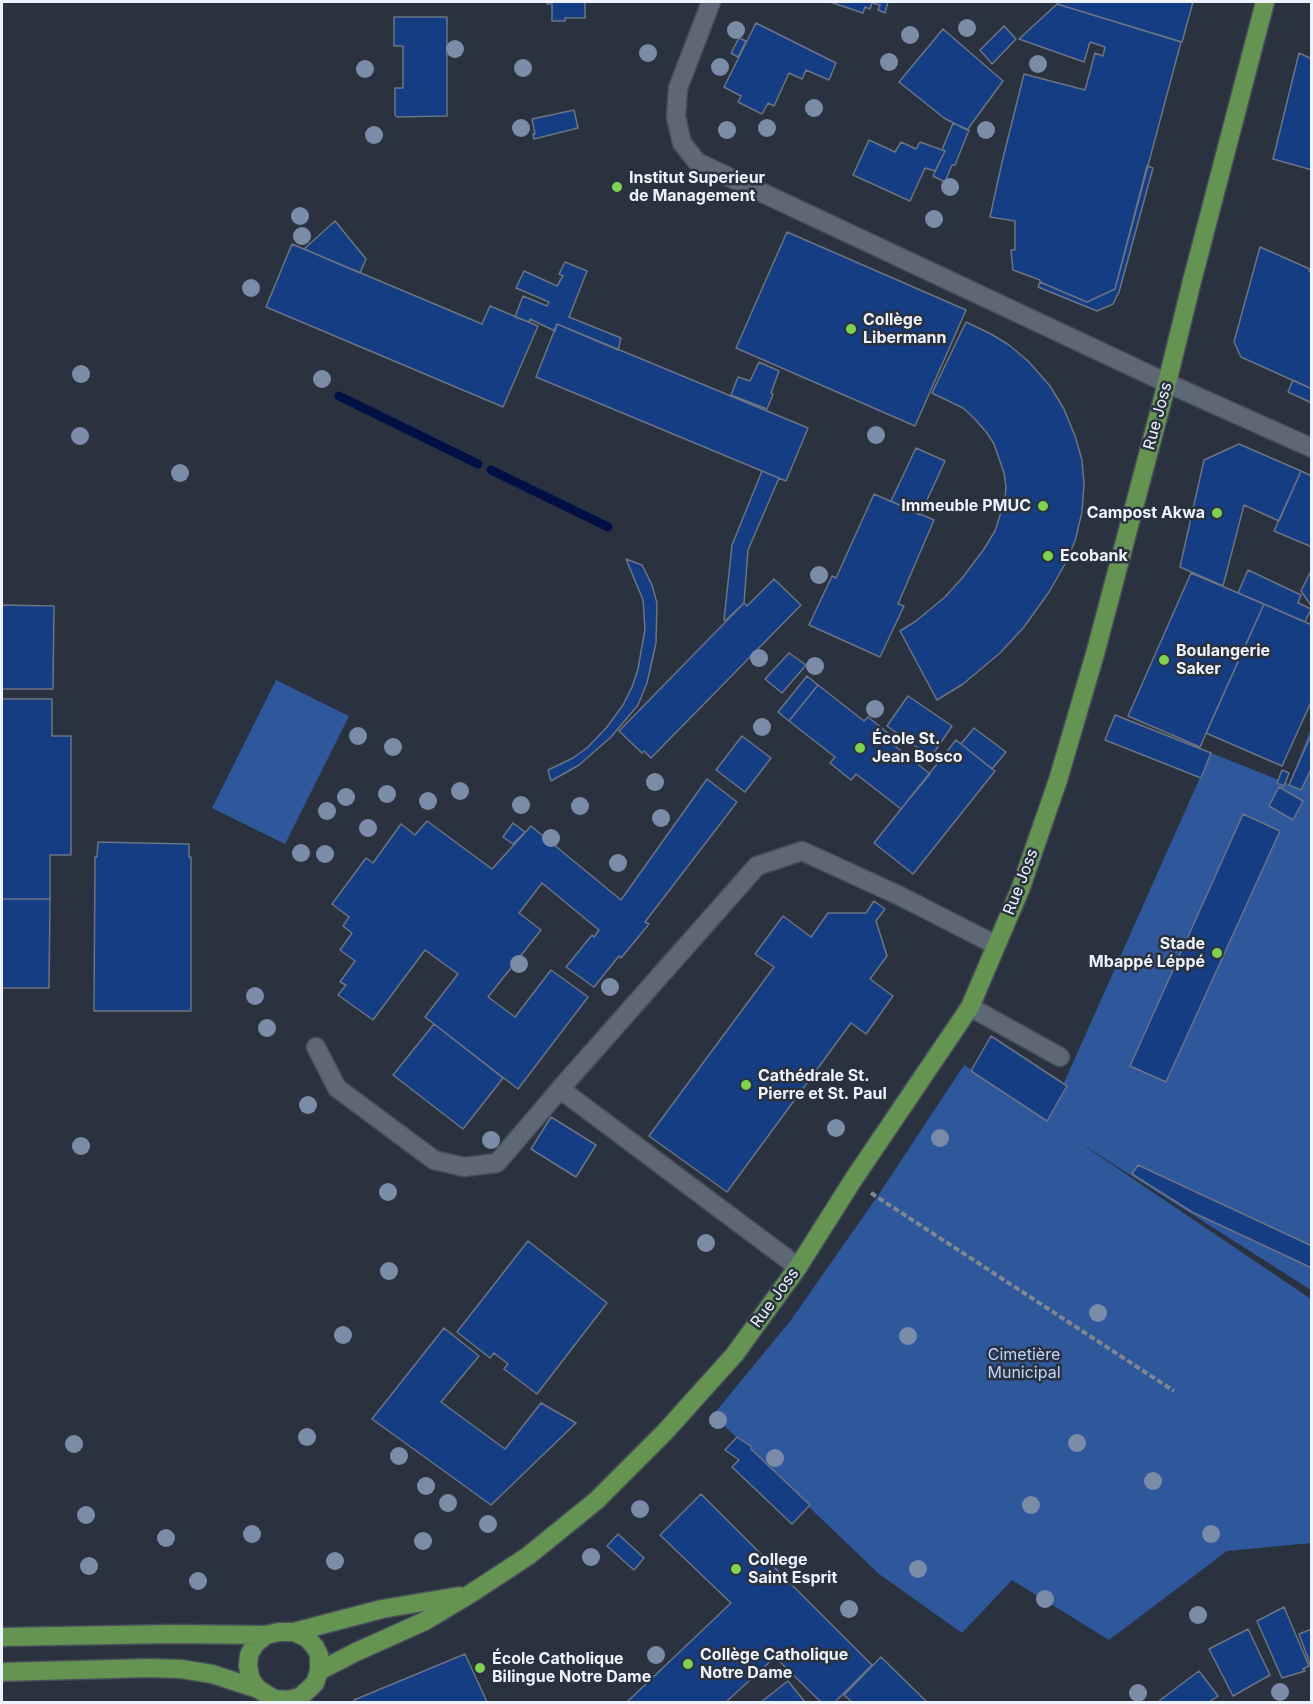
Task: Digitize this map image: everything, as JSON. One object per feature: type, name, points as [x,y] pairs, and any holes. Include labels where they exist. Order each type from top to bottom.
[{"type":"main road","name":"Rue Joss","points":[[317,1677],[356,1652],[425,1621],[528,1556],[597,1500],[664,1433],[735,1354],[798,1267],[853,1180],[969,1007],[1020,890],[1058,780],[1095,654],[1265,2]]},
{"type":"main road","points":[[2,1637],[266,1635],[294,1632],[382,1609],[470,1594]]},
{"type":"main road","points":[[294,1632],[308,1638],[319,1655],[318,1702]]},
{"type":"main road","points":[[265,1696],[251,1680],[248,1666],[249,1655],[255,1644],[266,1635]]},
{"type":"main road","points":[[2,1671],[181,1669],[212,1674],[265,1696],[287,1700],[300,1697],[317,1677]]},
{"type":"street","points":[[711,2],[678,88],[676,117],[682,143],[698,162],[1167,383],[1311,448]]},
{"type":"street","points":[[316,1047],[337,1088],[434,1160],[464,1167],[497,1163],[757,866],[802,851],[898,895],[996,945]]},
{"type":"street","points":[[969,1007],[1060,1057]]},
{"type":"street","points":[[560,1089],[798,1267]]},
{"type":"path","points":[[853,1180],[1174,1391]]},
{"type":"green space","points":[[276,680],[349,716],[285,844],[212,808]]},
{"type":"green space","name":"Cimetière Municipal","points":[[1311,728],[1311,1290],[1077,1141],[1311,1299],[1311,1543],[1227,1551],[1109,1640],[1012,1580],[962,1633],[879,1574],[713,1415],[791,1320],[877,1197],[964,1065],[1047,1121],[1211,753],[1289,784]]},
{"type":"building","points":[[547,2],[585,2],[585,18],[565,18],[565,21],[552,21],[552,4],[547,4]]},
{"type":"building","points":[[830,2],[888,2],[885,13],[878,10],[880,5],[872,3],[870,9],[865,7],[863,13]]},
{"type":"building","points":[[1059,2],[1193,2],[1182,42],[1057,4]]},
{"type":"building","points":[[1057,4],[1181,42],[1115,289],[1087,302],[1013,270],[1011,250],[1015,250],[1015,221],[990,217],[1024,74],[1085,90],[1095,53],[1103,56],[1105,47],[1090,42],[1084,62],[1019,39]]},
{"type":"building","points":[[394,17],[447,17],[447,116],[397,117],[395,115],[395,88],[403,88],[403,46],[394,46]]},
{"type":"building","points":[[756,23],[836,63],[829,80],[806,70],[802,79],[789,73],[774,106],[768,103],[762,114],[738,102],[741,96],[724,87]]},
{"type":"building","points":[[1004,26],[1016,39],[992,64],[980,50]]},
{"type":"building","points":[[943,29],[1003,81],[967,130],[944,118],[899,82]]},
{"type":"building","points":[[739,38],[746,41],[738,57],[731,53]]},
{"type":"building","points":[[1299,53],[1312,59],[1312,170],[1273,159]]},
{"type":"building","points":[[574,110],[578,128],[534,139],[532,119]]},
{"type":"building","points":[[953,123],[969,130],[955,165],[952,165],[945,182],[933,176],[945,151],[942,150]]},
{"type":"building","points":[[869,140],[895,152],[901,142],[916,149],[920,142],[945,151],[935,171],[925,168],[910,201],[853,175]]},
{"type":"building","points":[[1147,166],[1153,168],[1119,292],[1113,304],[1097,311],[1038,287],[1040,282],[1087,302],[1115,289]]},
{"type":"building","points":[[335,221],[366,259],[360,273],[304,249]]},
{"type":"building","name":"Collège Libermann","points":[[787,232],[966,310],[915,426],[736,348]]},
{"type":"building","points":[[292,244],[482,324],[490,306],[538,326],[503,407],[266,307]]},
{"type":"building","points":[[1260,247],[1310,269],[1309,271],[1312,272],[1312,389],[1241,357],[1234,342]]},
{"type":"building","points":[[565,262],[587,271],[569,317],[621,338],[618,350],[557,324],[555,331],[530,319],[529,322],[515,317],[523,296],[547,306],[549,302],[516,288],[524,271],[557,286],[563,276],[559,274]]},
{"type":"building","name":"Immeuble PMUC","points":[[966,322],[1009,345],[1029,362],[1050,386],[1064,409],[1082,460],[1084,484],[1082,512],[1075,541],[1065,564],[1049,592],[1024,627],[1000,653],[963,684],[937,700],[900,631],[945,597],[963,577],[995,531],[1005,500],[1004,473],[994,444],[987,433],[963,408],[932,393]]},
{"type":"building","points":[[557,324],[808,428],[786,481],[536,377]]},
{"type":"building","points":[[759,362],[779,371],[767,409],[731,395],[738,377],[750,381]]},
{"type":"building","points":[[1293,380],[1312,389],[1312,403],[1288,392]]},
{"type":"building","name":"Campost Akwa","points":[[1239,444],[1301,471],[1279,521],[1244,505],[1223,586],[1180,567],[1204,460]]},
{"type":"building","points":[[916,448],[945,461],[920,515],[891,501]]},
{"type":"building","points":[[762,471],[779,478],[748,550],[744,603],[724,620],[732,545]]},
{"type":"building","points":[[1301,471],[1312,476],[1312,547],[1274,531]]},
{"type":"building","points":[[874,494],[934,520],[898,604],[904,606],[880,657],[809,625],[832,576],[836,578]]},
{"type":"building","points":[[626,559],[642,565],[652,585],[657,603],[656,643],[647,683],[638,705],[611,737],[579,765],[551,781],[548,770],[573,758],[588,747],[607,727],[623,705],[632,687],[638,669],[645,629],[643,600]]},
{"type":"building","points":[[1312,569],[1312,607],[1301,591]]},
{"type":"building","points":[[1248,570],[1301,595],[1298,603],[1311,609],[1305,622],[1238,593]]},
{"type":"building","points":[[1191,573],[1264,604],[1200,747],[1128,716]]},
{"type":"building","points":[[774,579],[801,605],[651,758],[644,751],[642,753],[619,731],[744,603],[747,606]]},
{"type":"building","points":[[1264,604],[1312,625],[1312,700],[1282,766],[1206,733]]},
{"type":"building","points":[[2,605],[54,606],[53,689],[2,689]]},
{"type":"building","points":[[789,653],[806,665],[782,693],[765,679]]},
{"type":"building","points":[[807,676],[818,685],[789,721],[778,712]]},
{"type":"building","name":"École St. Jean Bosco","points":[[818,685],[864,721],[868,717],[889,734],[885,738],[930,774],[901,809],[856,774],[851,780],[830,763],[835,757],[789,721]]},
{"type":"building","points":[[908,696],[952,726],[931,757],[887,726]]},
{"type":"building","points":[[2,699],[52,699],[52,736],[71,736],[71,855],[50,855],[50,899],[2,899]]},
{"type":"building","points":[[1115,715],[1211,753],[1201,778],[1105,740]]},
{"type":"building","points":[[974,728],[1006,752],[992,769],[961,744]]},
{"type":"building","points":[[1312,733],[1312,767],[1301,790],[1289,785]]},
{"type":"building","points":[[742,736],[771,758],[745,792],[716,770]]},
{"type":"building","points":[[956,740],[995,771],[913,874],[874,843]]},
{"type":"building","points":[[1282,770],[1289,773],[1284,786],[1277,783]]},
{"type":"building","points":[[707,779],[737,802],[645,922],[649,924],[594,987],[566,967],[592,935],[594,937],[599,930],[542,883],[519,913],[541,930],[488,997],[515,1017],[551,970],[588,997],[518,1089],[425,1017],[458,974],[425,950],[373,1020],[338,995],[346,985],[340,982],[355,961],[340,950],[352,933],[343,926],[349,917],[332,904],[366,858],[373,863],[401,824],[415,835],[427,821],[492,869],[531,826],[621,900]]},
{"type":"building","points":[[1279,787],[1303,801],[1293,820],[1269,806]]},
{"type":"building","points":[[1243,814],[1280,831],[1166,1082],[1130,1066]]},
{"type":"building","points":[[513,823],[525,832],[513,844],[503,837]]},
{"type":"building","points":[[98,842],[189,844],[189,857],[191,857],[191,1011],[94,1011],[95,857],[97,857]]},
{"type":"building","points":[[2,899],[50,899],[49,988],[2,988]]},
{"type":"building","name":"Cathédrale St. Pierre et St. Paul","points":[[874,901],[885,909],[876,921],[887,956],[870,979],[893,996],[866,1034],[851,1023],[727,1192],[649,1136],[774,967],[755,954],[783,916],[811,937],[828,913],[866,913]]},
{"type":"building","points":[[434,1024],[503,1078],[463,1129],[393,1075]]},
{"type":"building","points":[[991,1036],[1067,1086],[1047,1121],[971,1071]]},
{"type":"building","points":[[551,1117],[596,1145],[576,1177],[531,1149]]},
{"type":"building","points":[[1138,1165],[1312,1246],[1312,1268],[1192,1212],[1132,1174]]},
{"type":"building","points":[[528,1241],[607,1303],[537,1394],[504,1369],[508,1364],[494,1353],[490,1358],[457,1332]]},
{"type":"building","points":[[444,1328],[479,1356],[441,1402],[505,1449],[541,1403],[576,1423],[491,1505],[372,1419]]},
{"type":"building","points":[[737,1437],[752,1447],[751,1449],[810,1505],[792,1524],[732,1467],[739,1460],[725,1450]]},
{"type":"building","name":"College Saint Esprit","points":[[701,1494],[872,1665],[835,1702],[821,1702],[775,1657],[726,1702],[627,1702],[731,1603],[660,1535]]},
{"type":"building","points":[[618,1534],[644,1558],[634,1570],[607,1546]]},
{"type":"building","points":[[1284,1607],[1309,1666],[1303,1669],[1305,1671],[1282,1678],[1257,1621]]},
{"type":"building","points":[[1248,1629],[1270,1675],[1233,1696],[1209,1649]]},
{"type":"building","points":[[1312,1629],[1312,1669],[1299,1634]]},
{"type":"building","points":[[465,1654],[487,1702],[354,1702],[354,1700]]},
{"type":"building","points":[[881,1657],[927,1702],[852,1702],[844,1695]]},
{"type":"building","points":[[1199,1671],[1218,1696],[1209,1702],[1159,1701]]},
{"type":"building","points":[[788,1681],[805,1702],[761,1702]]},
{"type":"waterway","points":[[339,396],[478,464]]},
{"type":"waterway","points":[[491,470],[608,527]]},
{"type":"place","name":"Institut Superieur de Management","points":[[617,187]]},
{"type":"place","name":"Collège Libermann","points":[[851,329]]},
{"type":"place","name":"Immeuble PMUC","points":[[1043,506]]},
{"type":"place","name":"Campost Akwa","points":[[1217,513]]},
{"type":"place","name":"Ecobank","points":[[1048,556]]},
{"type":"place","name":"Boulangerie Saker","points":[[1164,660]]},
{"type":"place","name":"École St. Jean Bosco","points":[[860,748]]},
{"type":"place","name":"Stade Mbappé Léppé","points":[[1217,953]]},
{"type":"place","name":"Cathédrale St. Pierre et St. Paul","points":[[746,1085]]},
{"type":"place","name":"College Saint Esprit","points":[[736,1569]]},
{"type":"place","name":"Collège Catholique Notre Dame","points":[[688,1664]]},
{"type":"place","name":"École Catholique Bilingue Notre Dame","points":[[480,1668]]}]
